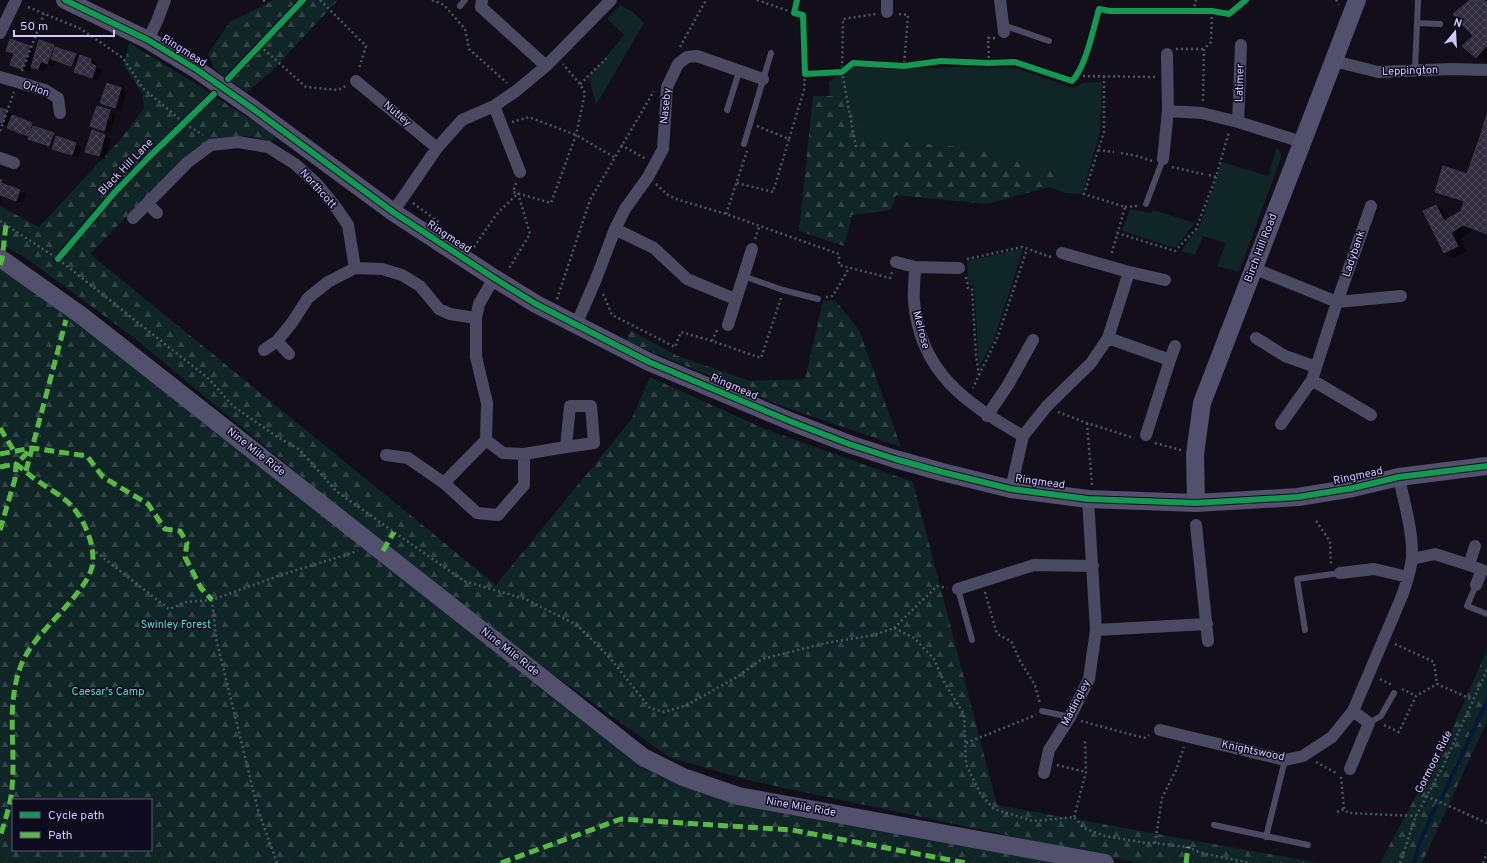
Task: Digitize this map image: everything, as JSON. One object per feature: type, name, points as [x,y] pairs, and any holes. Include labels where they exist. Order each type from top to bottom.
[{"type":"street","points":[[0,33],[16,0]]},
{"type":"street","name":"Ringmead","points":[[65,0],[148,40],[196,69],[252,108],[393,212],[497,280],[553,313],[649,362],[792,422],[910,463],[1011,489],[1090,499],[1196,502],[1298,497],[1353,488],[1400,477],[1473,466],[1487,466]]},
{"type":"street","points":[[148,40],[158,21],[165,0]]},
{"type":"street","points":[[482,0],[481,7],[546,66]]},
{"type":"street","points":[[393,212],[437,148],[462,120],[494,106],[516,92],[546,66],[611,0]]},
{"type":"street","points":[[1000,0],[1004,28]]},
{"type":"street","name":"Birch Hill Road","points":[[1196,502],[1195,454],[1202,403],[1334,61],[1356,0]]},
{"type":"street","name":"Latimer","points":[[1236,121],[1241,45]]},
{"type":"street","points":[[1162,159],[1168,111],[1166,78],[1167,54]]},
{"type":"street","name":"Naseby","points":[[576,325],[596,279],[615,229],[625,209],[648,177],[663,149],[667,87],[678,64],[687,57],[697,56],[739,72],[763,79]]},
{"type":"street","name":"Leppington","points":[[1334,61],[1378,72],[1414,70],[1487,70]]},
{"type":"street","name":"Orion","points":[[0,77],[45,90],[58,98],[60,113]]},
{"type":"street","name":"Nutley","points":[[356,81],[437,148]]},
{"type":"street","points":[[494,106],[520,172]]},
{"type":"street","points":[[1168,111],[1202,113],[1236,121],[1302,142]]},
{"type":"street","name":"Northcott","points":[[211,145],[238,142],[268,147],[295,164],[317,184],[348,225],[355,268]]},
{"type":"street","points":[[133,218],[188,162],[211,145]]},
{"type":"street","points":[[0,158],[14,163]]},
{"type":"street","points":[[148,204],[157,213]]},
{"type":"street","name":"Ladybank","points":[[1281,424],[1312,380],[1337,302],[1371,206]]},
{"type":"street","points":[[615,229],[654,248],[687,279],[735,299]]},
{"type":"street","points":[[728,325],[752,249]]},
{"type":"street","points":[[1062,253],[1129,272],[1165,280]]},
{"type":"street","name":"Nine Mile Ride","points":[[0,258],[82,316],[383,551],[643,757],[683,777],[738,796],[1105,863]]},
{"type":"street","points":[[896,262],[915,267],[962,267]]},
{"type":"street","name":"Melrose","points":[[915,267],[914,301],[919,327],[926,351],[938,370],[960,395],[987,416],[1023,436]]},
{"type":"street","points":[[264,350],[277,340],[291,324],[308,298],[328,282],[355,268],[382,269],[402,275],[420,286],[439,309],[450,314],[476,318]]},
{"type":"street","points":[[1254,268],[1337,302],[1402,296]]},
{"type":"street","points":[[1011,489],[1023,436],[1046,408],[1091,363],[1108,338],[1129,272]]},
{"type":"street","points":[[444,483],[486,440],[487,403],[476,357],[476,318],[479,304],[497,280]]},
{"type":"street","points":[[1108,338],[1170,360]]},
{"type":"street","points":[[1256,338],[1285,356],[1316,367]]},
{"type":"street","points":[[277,340],[289,354]]},
{"type":"street","points":[[987,416],[1008,385],[1033,340]]},
{"type":"street","points":[[1144,439],[1175,346]]},
{"type":"street","points":[[1312,380],[1371,415]]},
{"type":"street","points":[[486,440],[503,453],[524,454],[566,447]]},
{"type":"street","points":[[386,455],[408,458],[444,483],[477,513],[498,515],[524,485],[524,454]]},
{"type":"street","name":"Knightswood","points":[[1160,730],[1285,760],[1302,756],[1332,737],[1353,711],[1402,596],[1408,577],[1412,559],[1412,543],[1400,477]]},
{"type":"street","name":"Madingley","points":[[1046,767],[1049,750],[1070,716],[1089,679],[1096,630],[1090,499]]},
{"type":"street","points":[[1196,525],[1208,641]]},
{"type":"street","points":[[1469,565],[1475,546]]},
{"type":"street","points":[[1412,559],[1435,554],[1482,570],[1476,586]]},
{"type":"street","points":[[958,589],[1034,564],[1092,566]]},
{"type":"street","points":[[1336,574],[1374,569],[1408,577]]},
{"type":"street","points":[[1096,630],[1207,624]]},
{"type":"street","points":[[1350,769],[1372,722],[1353,711]]},
{"type":"lane","points":[[460,6],[465,0]]},
{"type":"lane","points":[[1414,70],[1418,0]]},
{"type":"lane","points":[[1417,24],[1440,24]]},
{"type":"lane","points":[[1004,28],[1049,41]]},
{"type":"lane","points":[[744,144],[771,53]]},
{"type":"lane","points":[[727,110],[739,72]]},
{"type":"lane","points":[[1146,204],[1162,159]]},
{"type":"lane","points":[[743,276],[784,290],[818,299]]},
{"type":"lane","points":[[1305,630],[1297,579],[1336,574]]},
{"type":"lane","points":[[1476,586],[1467,606],[1487,614]]},
{"type":"lane","points":[[958,589],[972,640]]},
{"type":"lane","points":[[1372,722],[1381,716],[1394,693]]},
{"type":"lane","points":[[1042,711],[1070,716]]},
{"type":"lane","points":[[1266,837],[1285,760]]},
{"type":"lane","points":[[1214,825],[1308,845]]},
{"type":"path","points":[[260,46],[306,87],[338,90],[356,81],[366,46],[320,0]]},
{"type":"path","points":[[432,0],[444,5],[465,29],[469,49],[516,92]]},
{"type":"path","points":[[679,47],[706,0]]},
{"type":"path","points":[[757,0],[796,11]]},
{"type":"path","points":[[1196,0],[1206,11],[1211,42],[1204,49],[1202,113]]},
{"type":"path","points":[[856,147],[842,72],[842,18],[887,6],[908,15],[904,66]]},
{"type":"path","points":[[28,7],[81,29],[123,58],[144,88],[187,120],[205,136],[211,145]]},
{"type":"path","points":[[1185,11],[1206,11]]},
{"type":"path","points":[[981,63],[992,63],[988,38],[1001,37],[1004,28]]},
{"type":"path","points":[[254,51],[265,40]]},
{"type":"path","points":[[1167,54],[1166,49],[1204,49]]},
{"type":"path","points":[[520,172],[513,192],[551,203],[576,135],[585,93],[580,84],[556,56]]},
{"type":"path","points":[[580,84],[609,56]]},
{"type":"path","points":[[834,72],[842,72],[851,65]]},
{"type":"path","points":[[897,66],[911,65]]},
{"type":"path","points":[[737,183],[773,192],[804,90],[805,67]]},
{"type":"path","points":[[1072,81],[1079,73],[1104,76],[1166,78]]},
{"type":"path","points":[[805,74],[812,74]]},
{"type":"path","points":[[1104,76],[1104,132],[1084,194],[1125,207],[1108,266]]},
{"type":"path","points":[[553,313],[590,200],[656,87]]},
{"type":"path","points":[[501,126],[529,117],[576,135],[614,157]]},
{"type":"path","points":[[179,128],[187,120]]},
{"type":"path","points":[[1117,233],[1175,251],[1196,228],[1236,121]]},
{"type":"path","points":[[751,124],[789,139]]},
{"type":"path","points":[[726,214],[748,149],[744,144]]},
{"type":"path","points":[[621,145],[655,164]]},
{"type":"path","points":[[1098,150],[1114,152]]},
{"type":"path","points":[[1209,175],[1216,177]]},
{"type":"path","points":[[648,177],[668,195],[839,254],[839,265],[890,278],[896,262]]},
{"type":"path","points":[[474,247],[496,215],[518,193]]},
{"type":"path","points":[[497,280],[530,234],[518,193]]},
{"type":"path","points":[[0,221],[58,259],[209,379],[232,406],[276,436],[300,450],[336,491],[394,532],[464,581],[525,599],[577,625],[610,658],[650,708],[664,712],[687,705],[737,678],[762,659],[826,643],[874,635],[894,628],[937,586],[958,589]]},
{"type":"path","points":[[979,375],[976,356],[972,289],[968,288],[962,267],[1022,247],[1055,258],[1062,253]]},
{"type":"path","points":[[972,390],[998,336],[1027,249]]},
{"type":"path","points":[[58,259],[63,254]]},
{"type":"path","points":[[818,299],[833,296],[849,268]]},
{"type":"path","points":[[596,279],[612,315],[675,347],[681,332],[761,358],[784,290]]},
{"type":"path","points":[[1046,408],[1088,423],[1195,454]]},
{"type":"path","points":[[1088,423],[1090,499]]},
{"type":"path","points":[[1316,521],[1330,541],[1336,574]]},
{"type":"path","points":[[92,549],[169,609],[187,602],[212,600],[358,551],[383,551]]},
{"type":"path","points":[[966,743],[1030,718],[1042,711],[1035,685],[1020,661],[1012,641],[996,634],[982,581]]},
{"type":"path","points":[[212,600],[216,638],[258,810],[277,863]]},
{"type":"path","points":[[894,628],[914,638],[934,659],[944,682],[964,714],[966,764],[981,795],[994,809],[1033,821],[1074,817]]},
{"type":"path","points":[[1384,639],[1434,662],[1437,684]]},
{"type":"path","points":[[1437,684],[1473,700]]},
{"type":"path","points":[[1372,722],[1399,732],[1416,696],[1437,684]]},
{"type":"path","points":[[1070,716],[1085,723],[1144,738],[1160,730]]},
{"type":"path","points":[[1155,843],[1162,798],[1176,770],[1187,737]]},
{"type":"path","points":[[1074,817],[1086,772],[1085,739]]},
{"type":"path","points":[[1302,756],[1340,775],[1344,809]]},
{"type":"path","points":[[1046,767],[1086,772]]},
{"type":"path","points":[[1426,796],[1487,824]]},
{"type":"path","points":[[1337,812],[1344,809]]},
{"type":"path","points":[[1344,809],[1348,812],[1416,816]]},
{"type":"path","points":[[1074,817],[1084,828],[1105,836],[1146,843],[1188,847],[1202,853],[1251,863]]},
{"type":"path","points":[[1483,863],[1487,853]]},
{"type":"green space","points":[[274,0],[338,0],[271,72],[247,92],[214,69],[208,54],[230,22]]},
{"type":"green space","points":[[620,5],[633,12],[644,23],[596,105],[589,78],[624,35],[607,19]]},
{"type":"green space","points":[[129,43],[198,85],[276,136],[271,142],[250,136],[222,137],[190,152],[90,254],[496,585],[631,420],[650,377],[765,429],[913,482],[997,805],[1320,863],[1139,863],[747,780],[669,757],[465,612],[133,337],[23,256],[0,244],[0,206],[39,227],[120,140],[144,108],[142,92],[124,66]]},
{"type":"green space","points":[[851,65],[902,69],[957,67],[1015,68],[1073,88],[1083,83],[1102,82],[1100,133],[1082,194],[1066,193],[1049,187],[832,158],[829,82]]},
{"type":"green space","points":[[813,96],[838,96],[870,139],[972,148],[1068,176],[1049,187],[987,204],[896,195],[891,210],[852,215],[844,246],[799,231]]},
{"type":"green space","points":[[1277,147],[1282,155],[1239,272],[1217,266],[1226,243],[1203,236],[1195,255],[1181,251],[1200,225],[1222,162],[1268,176]]},
{"type":"green space","points":[[1130,209],[1151,213],[1153,210],[1195,223],[1175,248],[1122,231]]},
{"type":"green space","points":[[1020,249],[1023,250],[993,342],[979,366],[974,285],[968,285],[967,261]]},
{"type":"green space","name":"Swinley Forest","points":[[0,267],[14,273],[555,699],[658,775],[712,796],[1071,863],[0,863]]},
{"type":"green space","points":[[835,300],[859,330],[901,447],[782,406],[626,341],[630,330],[678,356],[750,381],[805,379],[823,301]]},
{"type":"green space","points":[[1487,650],[1487,721],[1422,863],[1380,863],[1454,725]]},
{"type":"building","points":[[1470,0],[1484,0],[1487,3],[1487,45],[1476,58],[1462,46],[1473,36],[1453,14]]},
{"type":"building","points":[[10,39],[30,46],[22,69],[10,65],[14,53],[6,51]]},
{"type":"building","points":[[39,40],[54,45],[47,64],[41,61],[38,69],[31,67]]},
{"type":"building","points":[[55,47],[76,54],[71,66],[51,59]]},
{"type":"building","points":[[80,55],[91,59],[90,63],[96,66],[92,78],[74,72]]},
{"type":"building","points":[[107,83],[121,88],[115,108],[100,103]]},
{"type":"building","points":[[97,106],[110,110],[104,131],[90,126]]},
{"type":"building","points":[[0,108],[7,110],[3,123],[0,122]]},
{"type":"building","points":[[1487,114],[1487,136],[1481,134]]},
{"type":"building","points":[[12,115],[32,123],[28,136],[7,128]]},
{"type":"building","points":[[33,126],[54,133],[49,146],[28,139]]},
{"type":"building","points":[[92,130],[105,135],[99,156],[85,152]]},
{"type":"building","points":[[1481,134],[1487,136],[1487,234],[1463,225],[1451,233],[1458,246],[1444,253],[1423,211],[1436,205],[1444,221],[1461,211],[1464,201],[1435,192],[1443,166],[1467,174]]},
{"type":"building","points":[[56,136],[76,143],[72,155],[52,149]]},
{"type":"building","points":[[0,179],[2,180],[1,183],[20,190],[16,201],[0,195]]},
{"type":"waterway","points":[[1442,798],[1487,701]]},
{"type":"waterway","points":[[1414,863],[1420,842],[1436,806]]},
{"type":"marked path","points":[[0,265],[6,225]]},
{"type":"marked path","points":[[26,471],[66,320]]},
{"type":"marked path","points":[[0,428],[14,451]]},
{"type":"marked path","points":[[0,454],[32,448],[87,456],[103,477],[148,504],[165,529],[180,531],[187,543],[185,557],[201,588],[212,600]]},
{"type":"marked path","points":[[0,530],[15,479],[16,464],[32,448]]},
{"type":"marked path","points":[[0,467],[16,464],[70,504],[81,519],[90,538],[93,558],[90,573],[84,584],[33,644],[20,668],[13,698],[13,773],[11,794],[9,807],[0,838]]},
{"type":"marked path","points":[[383,551],[394,532]]},
{"type":"marked path","points":[[501,863],[621,819],[792,830],[966,863]]},
{"type":"marked path","points":[[1186,863],[1188,847]]},
{"type":"cycle path","points":[[65,0],[148,40],[196,69],[252,108],[393,212],[536,304],[649,362],[792,422],[849,444],[895,459],[1011,489],[1088,499],[1196,503],[1298,497],[1353,488],[1399,477],[1487,466]]},
{"type":"cycle path","points":[[228,79],[303,0]]},
{"type":"cycle path","points":[[797,0],[794,13],[803,15],[805,74],[842,72],[853,63],[904,66],[941,61],[989,63],[1015,62],[1072,81],[1077,75],[1085,57],[1099,9],[1110,11],[1212,11],[1229,14],[1246,0]]},
{"type":"cycle path","name":"Black Hill Lane","points":[[58,259],[115,192],[214,94]]},
{"type":"park label","name":"Caesar's Camp","points":[[108,692]]}]
